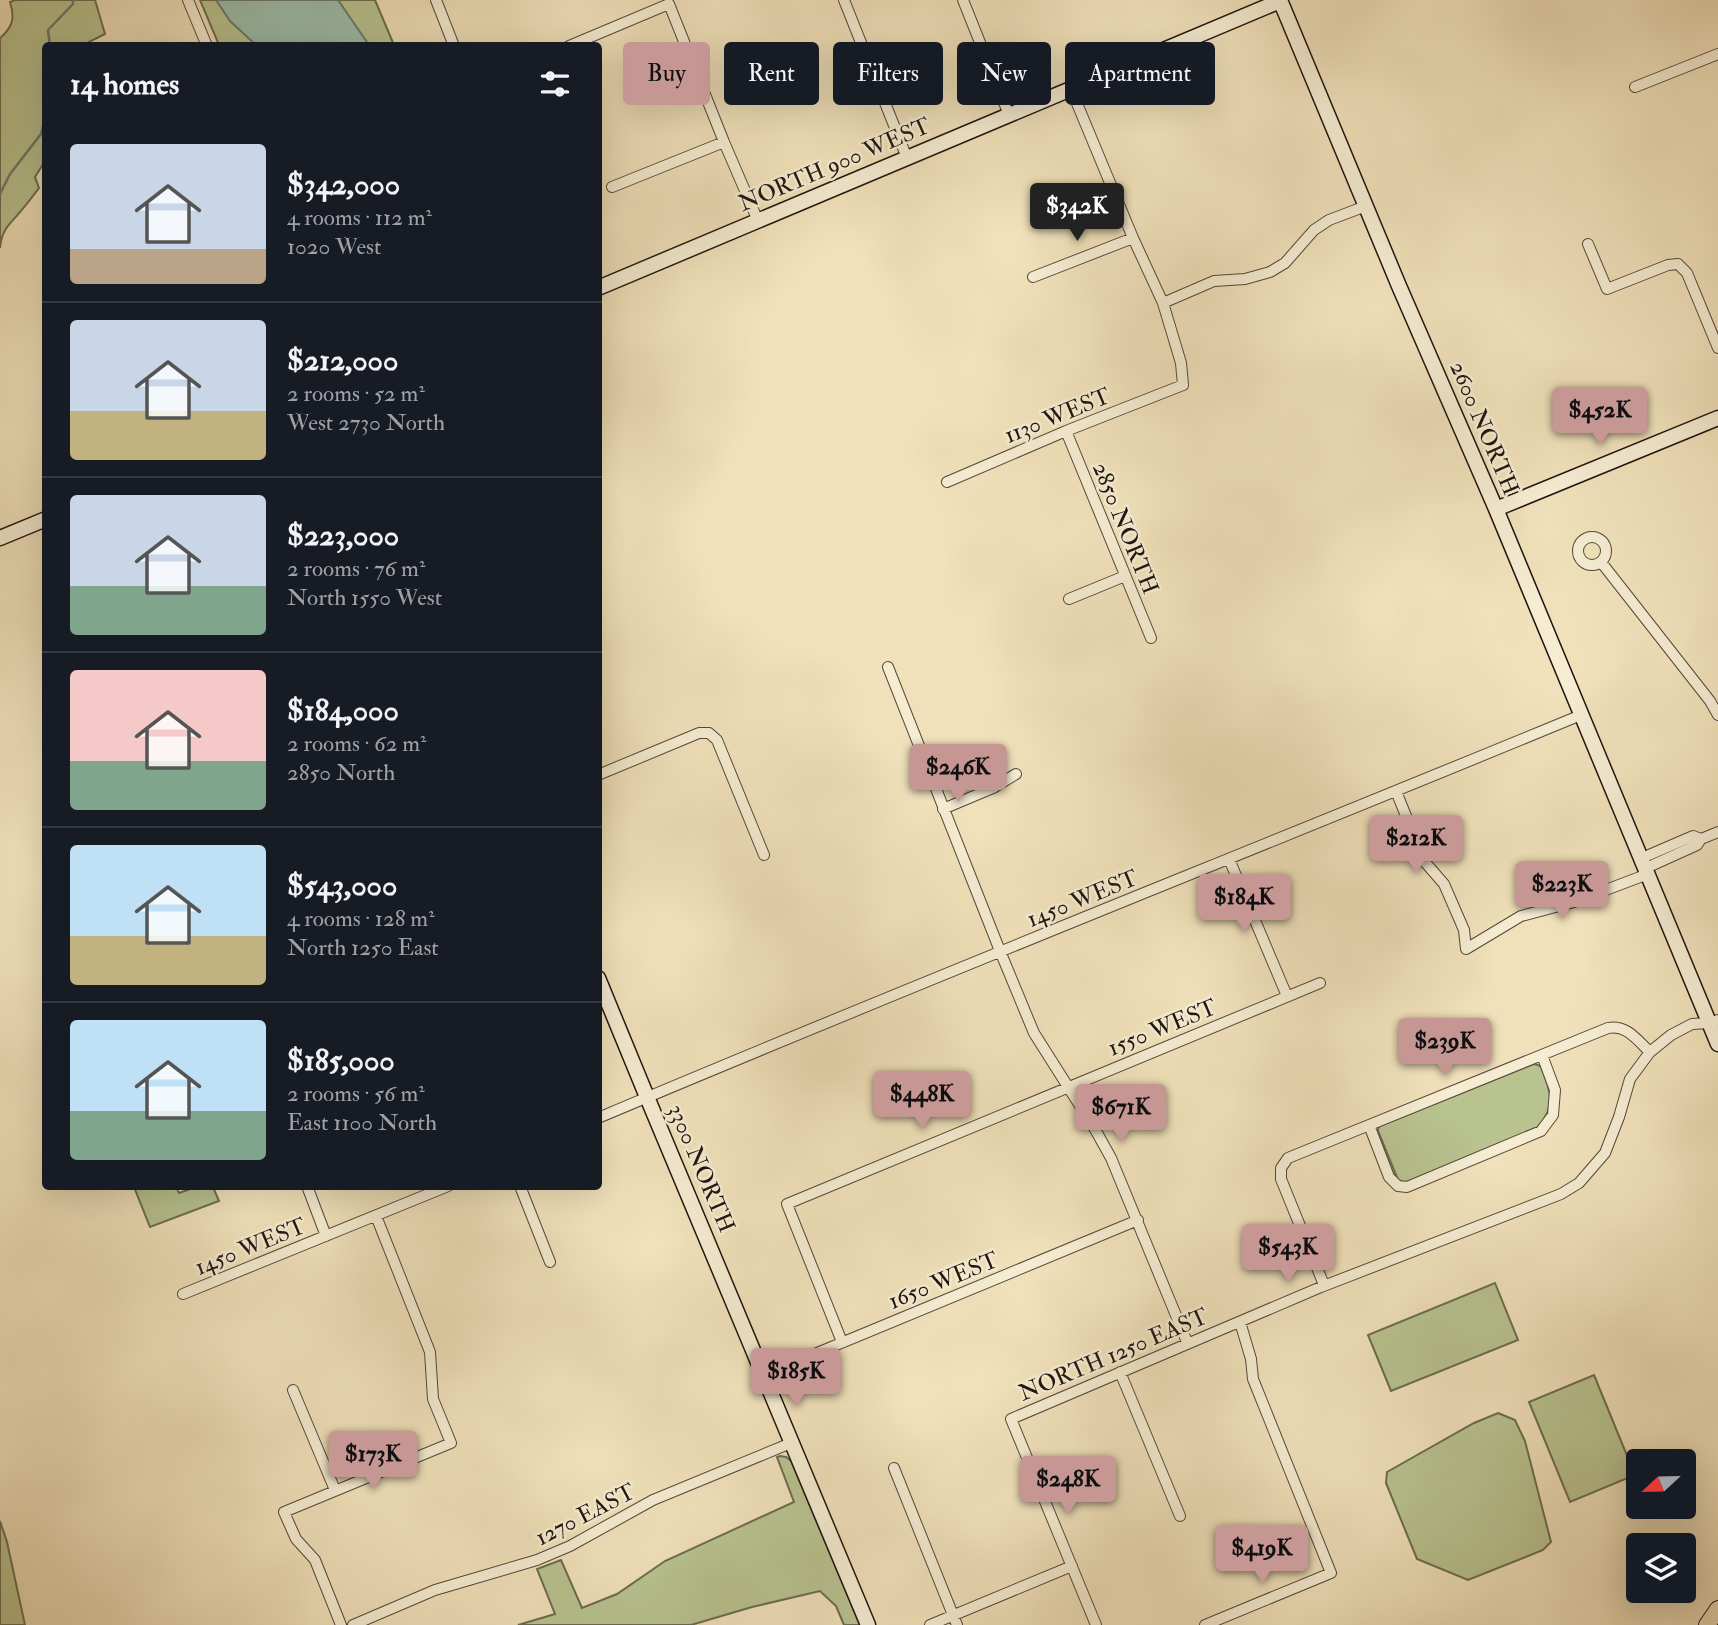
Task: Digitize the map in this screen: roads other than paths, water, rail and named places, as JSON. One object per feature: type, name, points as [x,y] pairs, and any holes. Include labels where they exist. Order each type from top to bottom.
[{"type":"main road","points":[[1707,1625],[1718,1609]]},
{"type":"street","points":[[188,0],[205,42]]},
{"type":"street","points":[[436,0],[452,42]]},
{"type":"street","points":[[844,0],[907,158]]},
{"type":"street","points":[[963,0],[1009,115]]},
{"type":"street","name":"NORTH 900 WEST","points":[[1181,42],[1280,0]]},
{"type":"street","name":"2600 NORTH","points":[[1280,0],[1496,509],[1675,941],[1714,1021],[1718,1044]]},
{"type":"street","points":[[579,42],[669,4],[758,221]]},
{"type":"street","points":[[1635,87],[1718,54]]},
{"type":"street","name":"NORTH 900 WEST","points":[[602,286],[1065,92]]},
{"type":"street","points":[[1078,105],[1163,303],[1214,281],[1245,279],[1270,272],[1285,262],[1314,230],[1329,220],[1366,206]]},
{"type":"street","points":[[612,187],[724,142]]},
{"type":"street","points":[[1033,277],[1133,238]]},
{"type":"street","points":[[1588,244],[1607,289],[1668,265],[1678,264],[1687,274],[1718,348]]},
{"type":"street","name":"1130 WEST","points":[[947,482],[1183,385],[1181,363],[1163,303]]},
{"type":"street","points":[[1496,509],[1718,418]]},
{"type":"street","name":"2850 NORTH","points":[[1066,431],[1151,638]]},
{"type":"street","points":[[0,538],[42,521]]},
{"type":"street","points":[[1601,562],[1710,701],[1718,715]]},
{"type":"street","points":[[1069,599],[1125,576]]},
{"type":"street","points":[[888,667],[1034,1033],[1111,1158],[1187,1342]]},
{"type":"street","name":"1450 WEST","points":[[602,1116],[1581,715]]},
{"type":"street","points":[[602,773],[699,733],[709,733],[717,740],[764,855]]},
{"type":"street","points":[[943,808],[993,788],[1016,774]]},
{"type":"street","points":[[1396,791],[1424,861],[1444,884],[1464,930],[1466,949],[1521,916],[1574,902],[1645,867],[1693,836],[1701,839],[1718,832]]},
{"type":"street","points":[[1229,859],[1287,996]]},
{"type":"street","name":"1550 WEST","points":[[842,1342],[787,1204],[1320,983]]},
{"type":"street","name":"3300 NORTH","points":[[602,988],[868,1625]]},
{"type":"street","points":[[1324,1285],[1281,1179],[1281,1168],[1288,1158],[1608,1028],[1624,1028],[1650,1052],[1671,1035],[1692,1024],[1714,1021]]},
{"type":"street","name":"NORTH 1250 EAST","points":[[1072,1566],[1011,1419],[1324,1285],[1561,1194],[1579,1183],[1605,1153],[1630,1079],[1650,1052]]},
{"type":"street","points":[[1369,1125],[1389,1177],[1398,1186],[1407,1187],[1541,1131],[1553,1115],[1555,1090],[1542,1055]]},
{"type":"street","points":[[309,1190],[327,1236]]},
{"type":"street","name":"1450 WEST","points":[[183,1294],[438,1190]]},
{"type":"street","points":[[522,1190],[550,1262]]},
{"type":"street","points":[[341,1625],[315,1560],[296,1539],[284,1512],[451,1443],[433,1399],[430,1352],[376,1216]]},
{"type":"street","name":"1650 WEST","points":[[766,1381],[842,1342],[1138,1220]]},
{"type":"street","points":[[1205,1625],[1331,1573],[1253,1379],[1251,1359],[1240,1322]]},
{"type":"street","points":[[1121,1372],[1180,1516]]},
{"type":"street","points":[[293,1390],[335,1490]]},
{"type":"street","name":"1270 EAST","points":[[353,1625],[435,1590],[537,1560],[570,1546],[653,1500],[791,1443]]},
{"type":"street","points":[[894,1468],[955,1620]]},
{"type":"street","points":[[930,1625],[955,1620],[1072,1566],[1096,1625]]},
{"type":"waterway","points":[[50,42],[48,30],[73,4],[73,0]]},
{"type":"waterway","points":[[0,194],[10,174],[42,130]]}]
